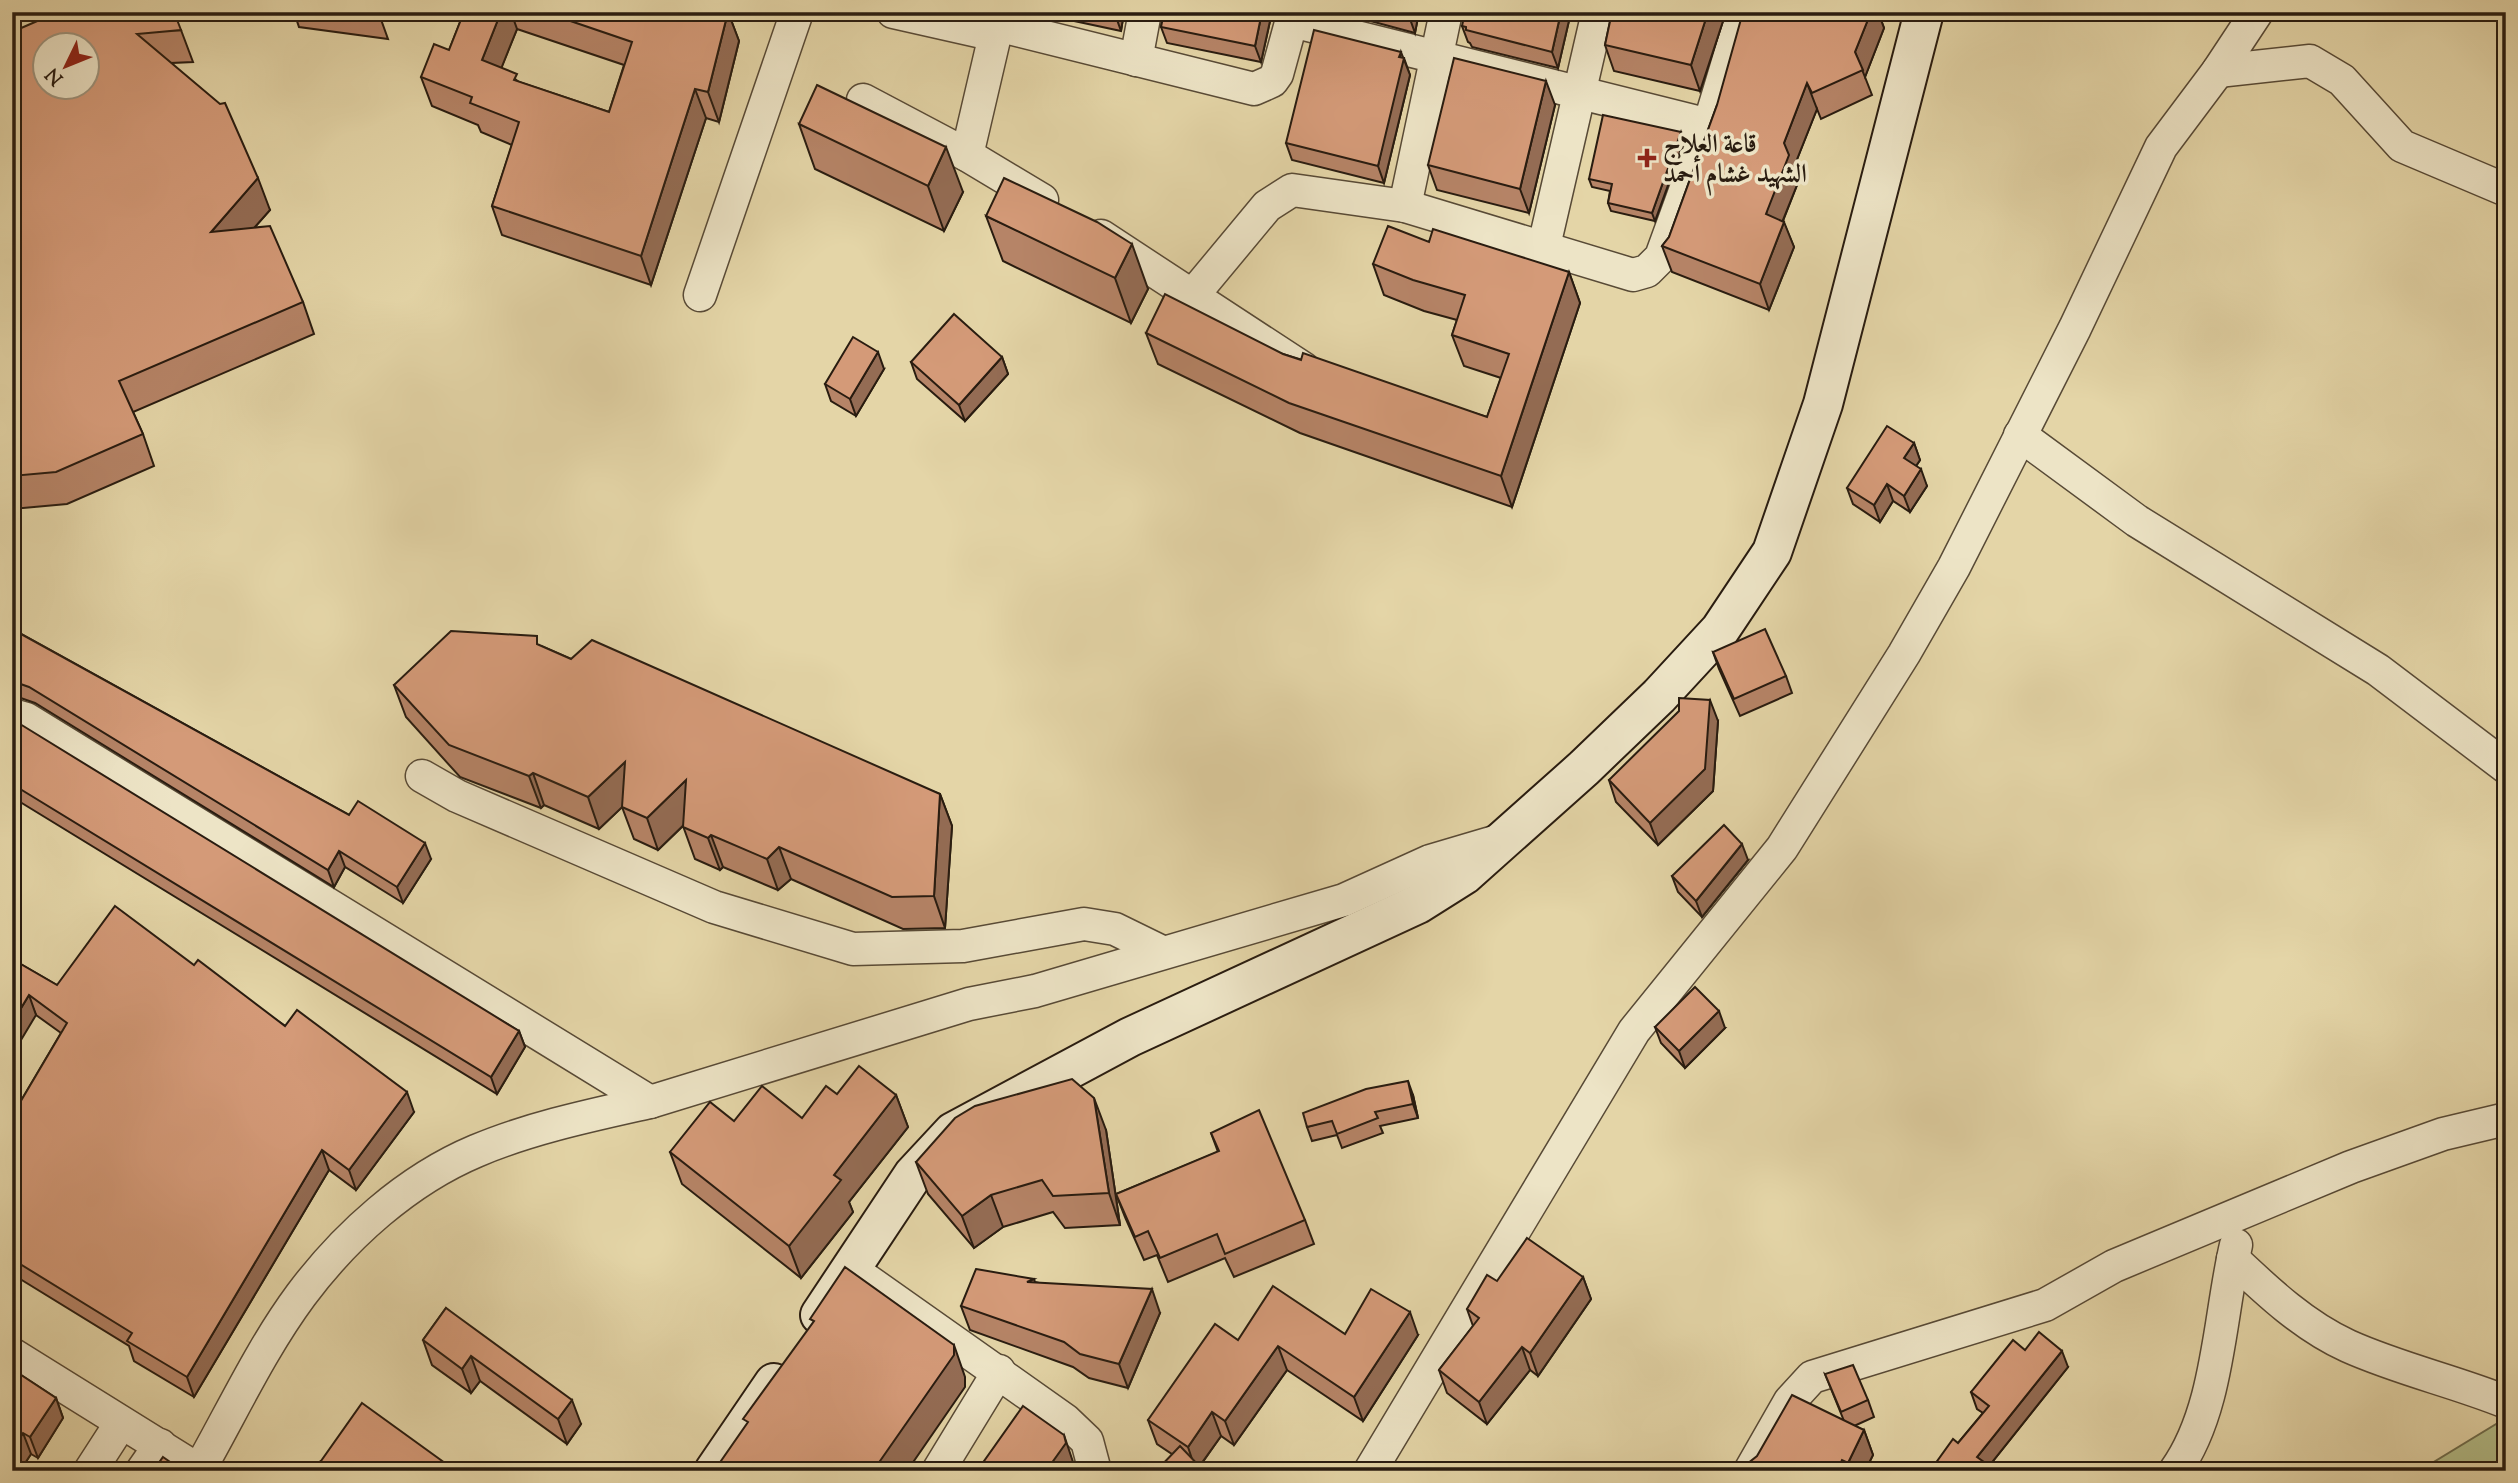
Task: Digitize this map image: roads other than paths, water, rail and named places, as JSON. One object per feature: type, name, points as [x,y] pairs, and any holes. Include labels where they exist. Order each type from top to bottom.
[{"type":"street","points":[[699,295],[797,12]]},
{"type":"street","points":[[893,12],[997,24],[1254,89],[1272,81],[1278,74],[1293,17],[1437,57],[1709,125]]},
{"type":"street","points":[[1136,60],[1146,12]]},
{"type":"street","points":[[1405,206],[1446,12]]},
{"type":"street","points":[[1544,246],[1598,12]]},
{"type":"street","points":[[1193,295],[1267,206],[1284,192],[1314,191],[1405,206],[1633,275],[1641,274],[1655,265],[1661,257],[1709,125],[1742,12]]},
{"type":"street","points":[[715,1471],[913,1175],[953,1132],[1130,1037],[1418,904],[1464,875],[1509,838],[1649,705],[1703,649],[1746,594],[1772,552],[1823,404],[1924,12]]},
{"type":"street","points":[[1370,1471],[1634,1031],[1782,848],[1904,654],[1954,567],[2098,284],[2155,158],[2257,12]]},
{"type":"street","points":[[967,155],[997,24]]},
{"type":"street","points":[[2218,71],[2309,61],[2342,80],[2402,146],[2506,190]]},
{"type":"street","points":[[863,100],[967,155],[1069,217],[1304,369]]},
{"type":"street","points":[[2021,435],[2137,521],[2378,670],[2506,767]]},
{"type":"street","points":[[12,716],[26,719],[650,1102]]},
{"type":"street","points":[[422,776],[457,796],[713,907],[853,949],[963,946],[1084,924],[1115,929],[1162,951]]},
{"type":"street","points":[[12,1354],[200,1471],[299,1297],[355,1234],[425,1179],[475,1151],[601,1113],[650,1102],[969,1004],[1035,991],[1162,951],[1344,900],[1430,861],[1509,838]]},
{"type":"street","points":[[1751,1471],[1790,1401],[1812,1377],[2045,1305],[2115,1266],[2244,1212],[2417,1144],[2506,1119]]},
{"type":"street","points":[[2175,1471],[2191,1449],[2209,1392],[2232,1259],[2244,1212]]},
{"type":"street","points":[[2232,1259],[2290,1311],[2346,1345],[2400,1367],[2470,1387],[2506,1402]]},
{"type":"street","points":[[851,1269],[1065,1420],[1087,1441],[1095,1471]]},
{"type":"street","points":[[937,1471],[999,1371]]},
{"type":"street","points":[[90,1471],[121,1423]]},
{"type":"street","points":[[142,1471],[160,1445]]},
{"type":"place","name":"قاعة العلاج الشهيد غشام أحمد","points":[[1647,158]]}]
